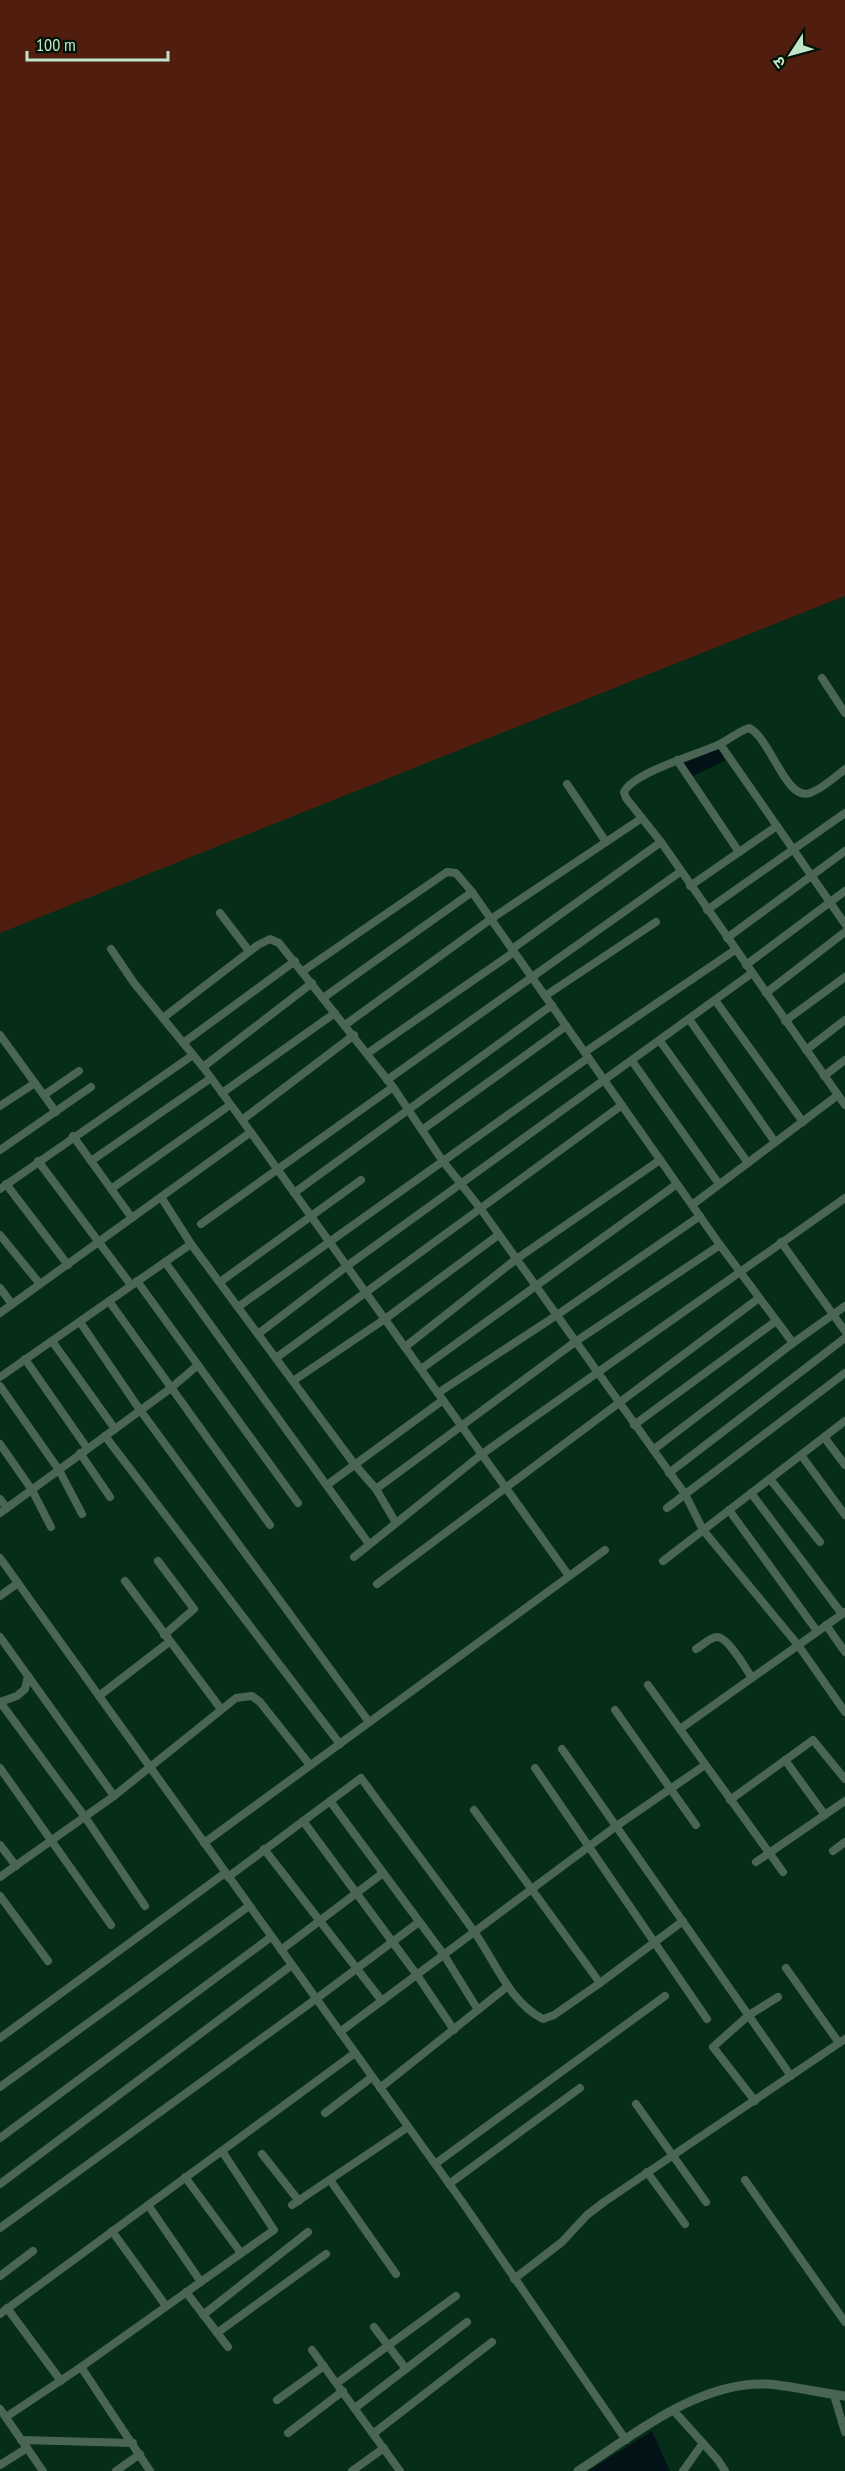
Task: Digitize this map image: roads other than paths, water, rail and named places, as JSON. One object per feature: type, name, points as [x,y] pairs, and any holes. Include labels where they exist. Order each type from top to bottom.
[{"type":"street","points":[[822,678],[845,714]]},
{"type":"street","points":[[692,1205],[803,1122],[843,1100],[785,1021],[661,842],[626,798],[625,789],[635,781],[677,760],[720,744],[747,728],[752,729],[765,744],[785,778],[795,791],[802,795],[811,793],[845,769]]},
{"type":"street","points":[[720,744],[845,924]]},
{"type":"street","points":[[677,760],[739,852]]},
{"type":"street","points":[[567,784],[606,842]]},
{"type":"street","points":[[707,910],[845,813]]},
{"type":"street","points":[[345,1025],[492,919],[642,818]]},
{"type":"street","points":[[690,886],[777,826]]},
{"type":"street","points":[[368,1053],[661,842]]},
{"type":"street","points":[[727,938],[845,851]]},
{"type":"street","points":[[303,971],[447,872],[456,873],[492,919],[720,1245],[793,1343]]},
{"type":"street","points":[[201,1224],[278,1170],[531,976],[680,872]]},
{"type":"street","points":[[746,965],[845,891]]},
{"type":"street","points":[[323,998],[472,892]]},
{"type":"street","points":[[220,913],[249,951]]},
{"type":"street","points":[[545,996],[656,922]]},
{"type":"street","points":[[766,993],[845,932]]},
{"type":"street","points":[[163,1018],[249,951],[274,939],[295,961],[368,1053],[442,1160],[480,1208],[497,1236],[557,1315],[685,1494],[703,1530],[798,1645],[845,1712]]},
{"type":"street","points":[[111,949],[134,983],[203,1067],[251,1132],[569,1576]]},
{"type":"street","points":[[238,1307],[735,950]]},
{"type":"street","points":[[183,1043],[295,961]]},
{"type":"street","points":[[258,1334],[347,1266],[752,973]]},
{"type":"street","points":[[785,1021],[845,977]]},
{"type":"street","points":[[203,1067],[312,983]]},
{"type":"street","points":[[715,1000],[803,1122]]},
{"type":"street","points":[[294,1193],[552,1005]]},
{"type":"street","points":[[222,1093],[335,1013]]},
{"type":"street","points":[[689,1019],[775,1142]]},
{"type":"street","points":[[806,1050],[845,1020]]},
{"type":"street","points":[[422,1130],[566,1026]]},
{"type":"street","points":[[0,1035],[56,1112]]},
{"type":"street","points":[[242,1120],[354,1035]]},
{"type":"street","points":[[660,1041],[748,1163]]},
{"type":"street","points":[[68,1265],[3,1186],[192,1055]]},
{"type":"street","points":[[824,1076],[845,1060]]},
{"type":"street","points":[[632,1061],[719,1184]]},
{"type":"street","points":[[44,1095],[79,1071]]},
{"type":"street","points":[[91,1161],[211,1078]]},
{"type":"street","points":[[0,1106],[35,1083]]},
{"type":"street","points":[[0,1150],[91,1087]]},
{"type":"street","points":[[111,1189],[230,1105]]},
{"type":"street","points":[[276,1358],[622,1105]]},
{"type":"street","points":[[0,1313],[251,1132]]},
{"type":"street","points":[[73,1137],[132,1218]]},
{"type":"street","points":[[405,1347],[515,1260],[660,1160]]},
{"type":"street","points":[[38,1161],[98,1241],[198,1365],[298,1503]]},
{"type":"street","points":[[220,1282],[361,1180]]},
{"type":"street","points":[[420,1369],[677,1184]]},
{"type":"street","points":[[161,1197],[191,1244],[355,1465],[376,1489],[396,1523]]},
{"type":"street","points":[[354,1557],[482,1455],[845,1198]]},
{"type":"street","points":[[327,1485],[441,1397],[700,1216]]},
{"type":"street","points":[[0,1235],[40,1284]]},
{"type":"street","points":[[293,1381],[385,1319],[497,1236]]},
{"type":"street","points":[[782,1242],[845,1331]]},
{"type":"street","points":[[0,1377],[191,1244]]},
{"type":"street","points":[[376,1489],[575,1342],[720,1245]]},
{"type":"street","points":[[165,1262],[369,1544]]},
{"type":"street","points":[[0,1288],[12,1304]]},
{"type":"street","points":[[377,1584],[759,1298]]},
{"type":"street","points":[[109,1301],[270,1525]]},
{"type":"street","points":[[653,1450],[845,1306]]},
{"type":"street","points":[[634,1425],[776,1321]]},
{"type":"street","points":[[80,1322],[140,1410],[369,1722]]},
{"type":"street","points":[[669,1473],[845,1338]]},
{"type":"street","points":[[52,1341],[115,1429]]},
{"type":"street","points":[[25,1359],[110,1497]]},
{"type":"street","points":[[0,1499],[3,1511],[171,1388],[198,1365]]},
{"type":"street","points":[[667,1508],[845,1373]]},
{"type":"street","points":[[0,1386],[59,1470],[82,1514]]},
{"type":"street","points":[[663,1561],[845,1421]]},
{"type":"street","points":[[105,1436],[340,1744]]},
{"type":"street","points":[[824,1437],[845,1465]]},
{"type":"street","points":[[0,1444],[32,1490],[51,1527]]},
{"type":"street","points":[[801,1455],[845,1515]]},
{"type":"street","points":[[770,1479],[820,1542]]},
{"type":"street","points":[[680,1729],[843,1613],[751,1493]]},
{"type":"street","points":[[729,1510],[818,1631]]},
{"type":"street","points":[[204,1843],[605,1550]]},
{"type":"street","points":[[0,1558],[435,2164],[626,2440]]},
{"type":"street","points":[[99,1696],[167,1638],[194,1610],[158,1561]]},
{"type":"street","points":[[125,1581],[221,1708]]},
{"type":"street","points":[[0,1596],[18,1583]]},
{"type":"street","points":[[826,1625],[845,1652]]},
{"type":"street","points":[[0,1637],[114,1796]]},
{"type":"street","points":[[696,1649],[716,1637],[721,1638],[735,1652],[752,1678]]},
{"type":"street","points":[[28,1676],[25,1689],[17,1696],[0,1702],[85,1817],[145,1906]]},
{"type":"street","points":[[648,1685],[783,1872]]},
{"type":"street","points":[[0,1877],[114,1796],[236,1698],[252,1696],[260,1702],[310,1766]]},
{"type":"street","points":[[615,1710],[696,1825]]},
{"type":"street","points":[[730,1800],[813,1740],[845,1779]]},
{"type":"street","points":[[562,1749],[791,2076]]},
{"type":"street","points":[[785,1760],[825,1815]]},
{"type":"street","points":[[340,2032],[615,1827],[705,1765]]},
{"type":"street","points":[[0,1768],[111,1925]]},
{"type":"street","points":[[535,1768],[707,2019]]},
{"type":"street","points":[[0,2038],[361,1778],[475,1932],[508,1986],[533,2014],[543,2019],[554,2015],[600,1983],[682,1921]]},
{"type":"street","points":[[330,1801],[444,1955],[478,2010]]},
{"type":"street","points":[[756,1862],[845,1801]]},
{"type":"street","points":[[474,1810],[600,1983]]},
{"type":"street","points":[[303,1821],[417,1975],[454,2030]]},
{"type":"street","points":[[833,1851],[845,1842]]},
{"type":"street","points":[[0,1845],[16,1866]]},
{"type":"street","points":[[264,1850],[382,2001]]},
{"type":"street","points":[[281,1950],[383,1873]]},
{"type":"street","points":[[0,1896],[48,1961]]},
{"type":"street","points":[[0,2087],[249,1906]]},
{"type":"street","points":[[0,2228],[419,1922]]},
{"type":"street","points":[[0,2138],[271,1937]]},
{"type":"street","points":[[0,2184],[292,1965]]},
{"type":"street","points":[[514,2279],[562,2242],[587,2215],[842,2041],[786,1968]]},
{"type":"street","points":[[380,2088],[508,1986]]},
{"type":"street","points":[[435,2164],[664,1996]]},
{"type":"street","points":[[755,2101],[714,2048],[749,2015],[778,1997]]},
{"type":"street","points":[[61,2381],[4,2311],[355,2053]]},
{"type":"street","points":[[325,2113],[372,2077]]},
{"type":"street","points":[[449,2184],[580,2088]]},
{"type":"street","points":[[636,2104],[706,2202]]},
{"type":"street","points":[[262,2154],[296,2203],[408,2127]]},
{"type":"street","points":[[6,2417],[61,2381],[274,2230],[222,2151]]},
{"type":"street","points":[[647,2172],[685,2224]]},
{"type":"street","points":[[185,2177],[241,2253]]},
{"type":"street","points":[[330,2180],[396,2274]]},
{"type":"street","points":[[745,2180],[845,2322]]},
{"type":"street","points":[[148,2205],[201,2282]]},
{"type":"street","points":[[112,2231],[166,2306]]},
{"type":"street","points":[[203,2315],[308,2232]]},
{"type":"street","points":[[0,2276],[33,2251]]},
{"type":"street","points":[[217,2333],[326,2254]]},
{"type":"street","points":[[186,2292],[228,2347]]},
{"type":"street","points":[[337,2383],[456,2296]]},
{"type":"street","points":[[355,2408],[467,2322]]},
{"type":"street","points":[[375,2327],[406,2369]]},
{"type":"street","points":[[374,2433],[492,2342]]},
{"type":"street","points":[[312,2350],[400,2471]]},
{"type":"street","points":[[277,2400],[324,2366]]},
{"type":"street","points":[[81,2367],[134,2443],[150,2471]]},
{"type":"street","points":[[578,2471],[700,2396],[733,2386],[766,2384],[845,2396]]},
{"type":"street","points":[[288,2433],[343,2391]]},
{"type":"street","points":[[834,2395],[845,2432]]},
{"type":"street","points":[[0,2409],[43,2471]]},
{"type":"street","points":[[674,2411],[725,2471]]},
{"type":"street","points":[[21,2440],[134,2443]]},
{"type":"street","points":[[683,2471],[703,2443]]},
{"type":"street","points":[[0,2465],[27,2448]]},
{"type":"street","points":[[352,2471],[384,2448]]},
{"type":"street","points":[[116,2471],[140,2454]]}]
